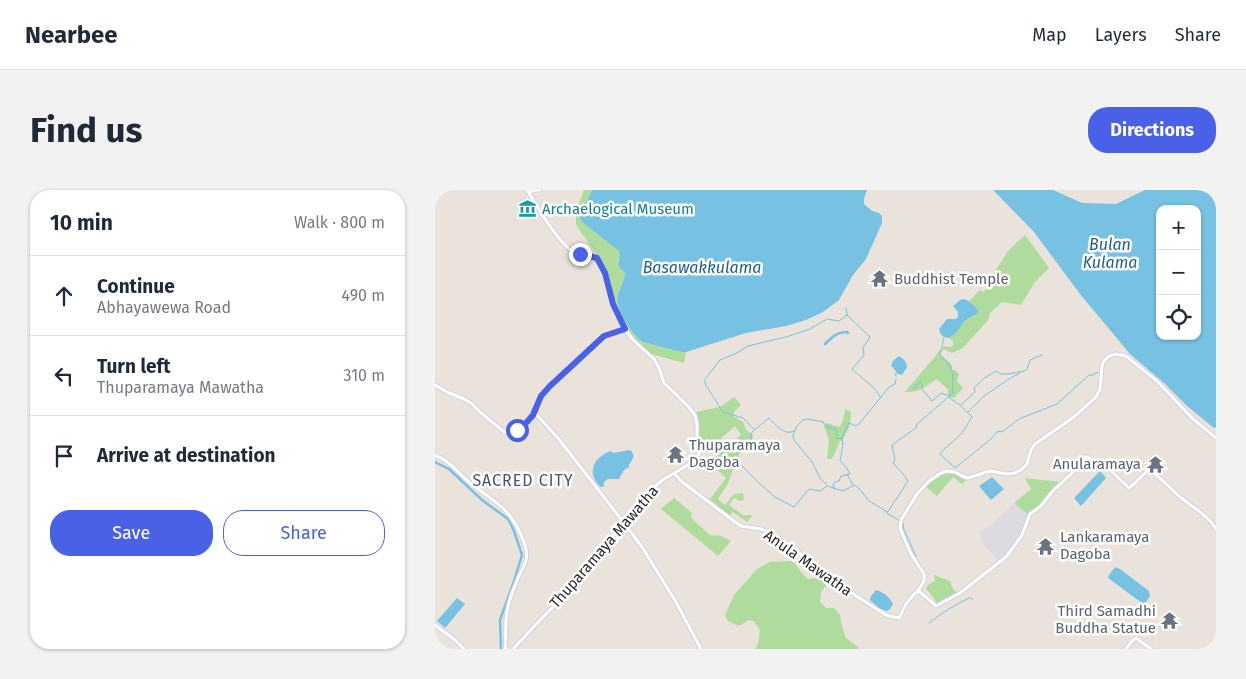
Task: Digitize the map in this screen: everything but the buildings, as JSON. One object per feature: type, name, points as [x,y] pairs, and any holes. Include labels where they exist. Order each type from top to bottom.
[{"type":"main road","points":[[528,192],[540,190]]},
{"type":"main road","name":"Thuparamaya Mawatha","points":[[513,649],[563,597],[577,575],[656,485],[693,462],[698,456],[699,450],[695,417],[690,409],[664,383],[654,359],[633,340],[625,329],[613,304],[605,273],[597,258],[576,253],[561,241],[528,192]]},
{"type":"main road","points":[[435,385],[469,401],[484,416],[507,433],[512,433],[527,422],[547,390],[597,342],[607,335],[625,329]]},
{"type":"main road","points":[[1216,438],[1191,418],[1157,381],[1126,356],[1113,354],[1103,363],[1100,389],[1096,397],[1074,417],[1035,444],[1028,461],[1021,470],[1007,474],[990,470],[968,478],[953,471],[944,472],[929,481],[914,498],[901,522],[900,530],[911,554],[924,574],[924,580],[918,591],[936,606],[960,593],[1006,558],[1022,535],[1030,514],[1041,506],[1072,473],[1084,457],[1095,463],[1105,465],[1129,488],[1147,471],[1151,471],[1216,526]]},
{"type":"main road","points":[[534,412],[558,438],[645,552],[664,581],[701,649]]},
{"type":"main road","points":[[435,455],[448,462],[471,484],[494,500],[508,513],[516,524],[525,546],[526,561],[517,581],[507,613],[505,649]]},
{"type":"main road","name":"Anula Mawatha","points":[[674,473],[681,481],[732,520],[741,526],[761,529],[771,534],[797,551],[847,590],[886,615],[899,618],[905,604],[918,591]]},
{"type":"main road","points":[[435,625],[464,649]]},
{"type":"main road","points":[[1126,649],[1131,641],[1136,638],[1151,649]]},
{"type":"shaded area","points":[[1014,503],[1028,514],[1020,534],[1007,554],[999,561],[984,545],[979,533],[992,524]]},
{"type":"green space","points":[[584,190],[592,190],[581,218],[583,223],[619,251],[620,256],[617,262],[625,273],[618,304],[628,326],[643,342],[686,352],[684,363],[651,354],[637,341],[626,326],[615,304],[610,279],[594,250],[576,224],[576,210]]},
{"type":"green space","points":[[1025,235],[1049,268],[1035,282],[1021,305],[1002,302],[990,313],[989,319],[963,348],[952,353],[944,349],[940,354],[952,365],[952,370],[959,374],[957,381],[963,388],[954,398],[948,397],[948,389],[936,379],[922,389],[914,392],[905,392],[944,346],[951,347],[953,345],[953,341],[949,338],[978,311],[969,301],[980,290],[983,292],[999,278],[994,273],[1008,251]]},
{"type":"green space","points":[[734,397],[741,405],[734,412],[733,416],[743,422],[746,430],[753,435],[752,444],[739,454],[727,485],[718,499],[725,505],[734,494],[743,493],[744,500],[740,501],[734,498],[729,505],[743,515],[753,515],[747,522],[733,512],[729,515],[710,499],[726,478],[709,461],[741,435],[735,426],[714,445],[701,453],[696,412],[720,407]]},
{"type":"green space","points":[[845,409],[851,412],[850,425],[832,459],[827,459],[829,440],[824,426],[826,423],[840,427]]},
{"type":"green space","points":[[951,472],[966,480],[962,484],[953,477],[937,496],[926,487],[934,480]]},
{"type":"green space","points":[[1025,478],[1060,482],[1042,504],[1028,514],[1014,503],[1031,489]]},
{"type":"green space","points":[[674,498],[692,513],[693,520],[710,535],[721,536],[731,541],[718,556],[661,509]]},
{"type":"green space","points":[[792,561],[808,579],[815,578],[822,572],[829,579],[821,592],[820,602],[826,608],[834,608],[840,615],[846,638],[858,649],[755,649],[758,644],[760,630],[754,621],[748,620],[738,625],[727,620],[725,615],[734,595],[757,569],[770,562]]},
{"type":"green space","points":[[934,575],[950,581],[957,593],[937,604],[926,589],[928,585],[935,581]]},
{"type":"water","name":"Basawakkulama","points":[[592,190],[867,190],[864,204],[882,216],[882,223],[866,259],[853,275],[839,300],[823,312],[786,326],[746,333],[681,352],[643,342],[634,334],[625,321],[618,301],[625,273],[618,263],[619,251],[583,223],[580,218]]},
{"type":"water","name":"Bulan Kulama","points":[[993,190],[1053,190],[1082,203],[1116,204],[1145,190],[1216,190],[1216,427],[1214,428],[1187,406],[1130,354],[1080,294],[1034,232]]},
{"type":"water","points":[[964,299],[974,306],[978,313],[965,321],[955,334],[949,338],[943,336],[939,329],[947,319],[956,319],[958,317],[958,312],[953,306]]},
{"type":"water","points":[[899,356],[907,365],[902,375],[898,374],[891,365]]},
{"type":"water","points":[[630,450],[634,456],[629,467],[624,470],[619,479],[608,479],[604,482],[604,486],[601,487],[593,476],[596,461],[611,451],[613,453]]},
{"type":"water","points":[[1100,471],[1106,478],[1081,506],[1074,498]]},
{"type":"water","points":[[992,477],[1004,489],[991,500],[979,486]]},
{"type":"water","points":[[1115,567],[1149,591],[1150,596],[1145,604],[1108,578]]},
{"type":"water","points":[[876,590],[886,595],[892,601],[893,604],[887,611],[880,609],[870,600]]},
{"type":"water","points":[[457,598],[465,604],[445,628],[437,621]]},
{"type":"waterway","points":[[846,308],[847,315],[870,337],[863,348],[864,355],[852,369],[875,389],[881,398]]},
{"type":"waterway","points":[[706,378],[720,360],[748,346],[810,329],[827,319],[839,321],[847,315]]},
{"type":"waterway","points":[[825,344],[837,334],[848,333]]},
{"type":"waterway","points":[[916,556],[904,530],[903,523],[887,513],[908,481],[893,463],[895,460],[892,445],[917,427],[916,425],[953,393],[951,368],[939,353],[944,337]]},
{"type":"waterway","points":[[961,405],[975,392],[974,388],[983,379],[996,371],[1001,374],[1024,371],[1027,369],[1030,360],[1042,355]]},
{"type":"waterway","points":[[915,388],[920,382],[922,389],[932,401],[941,393],[949,396],[972,417],[960,435],[940,454],[955,468],[997,432],[1002,432],[1019,419],[1057,404],[1089,375],[1098,372]]},
{"type":"waterway","points":[[896,376],[895,374],[897,373]]},
{"type":"waterway","points":[[968,412],[984,396],[1020,373]]},
{"type":"waterway","points":[[842,438],[849,423],[856,426],[859,424],[889,387],[895,384],[896,379]]},
{"type":"waterway","points":[[705,380],[705,384],[723,412],[743,418],[754,429]]},
{"type":"waterway","points":[[794,431],[784,431],[777,427],[769,418],[753,431],[750,442],[737,454],[740,464],[775,497],[794,507],[809,489],[820,491],[827,486],[843,491],[855,485],[869,501],[887,512]]},
{"type":"waterway","points":[[827,485],[820,478],[812,462],[794,440],[793,435],[797,426],[803,420],[823,422],[826,426],[837,430],[836,436],[838,439],[842,438],[843,444],[840,461],[850,474],[841,476],[839,481],[833,485],[834,489]]},
{"type":"waterway","points":[[435,462],[449,469],[482,500],[508,519],[514,531],[522,555],[500,620],[501,649]]},
{"type":"waterway","points":[[847,474],[853,485]]},
{"type":"waterway","points":[[929,623],[969,598],[973,600]]},
{"type":"place","name":"Archaelogical Museum","points":[[528,209]]},
{"type":"place","name":"Buddhist Temple","points":[[880,279]]},
{"type":"place","name":"Thuparamaya Dagoba","points":[[675,454]]},
{"type":"place","name":"Anularamaya","points":[[1155,464]]},
{"type":"place","name":"Lankaramaya Dagoba","points":[[1046,546]]},
{"type":"place","name":"Third Samadhi Buddha Statue","points":[[1170,620]]},
{"type":"district","name":"SACRED CITY","points":[[523,480]]},
{"type":"route","points":[[517,430],[533,415],[541,396],[550,386],[604,336],[625,329],[613,304],[606,275],[597,258],[580,254]]}]
